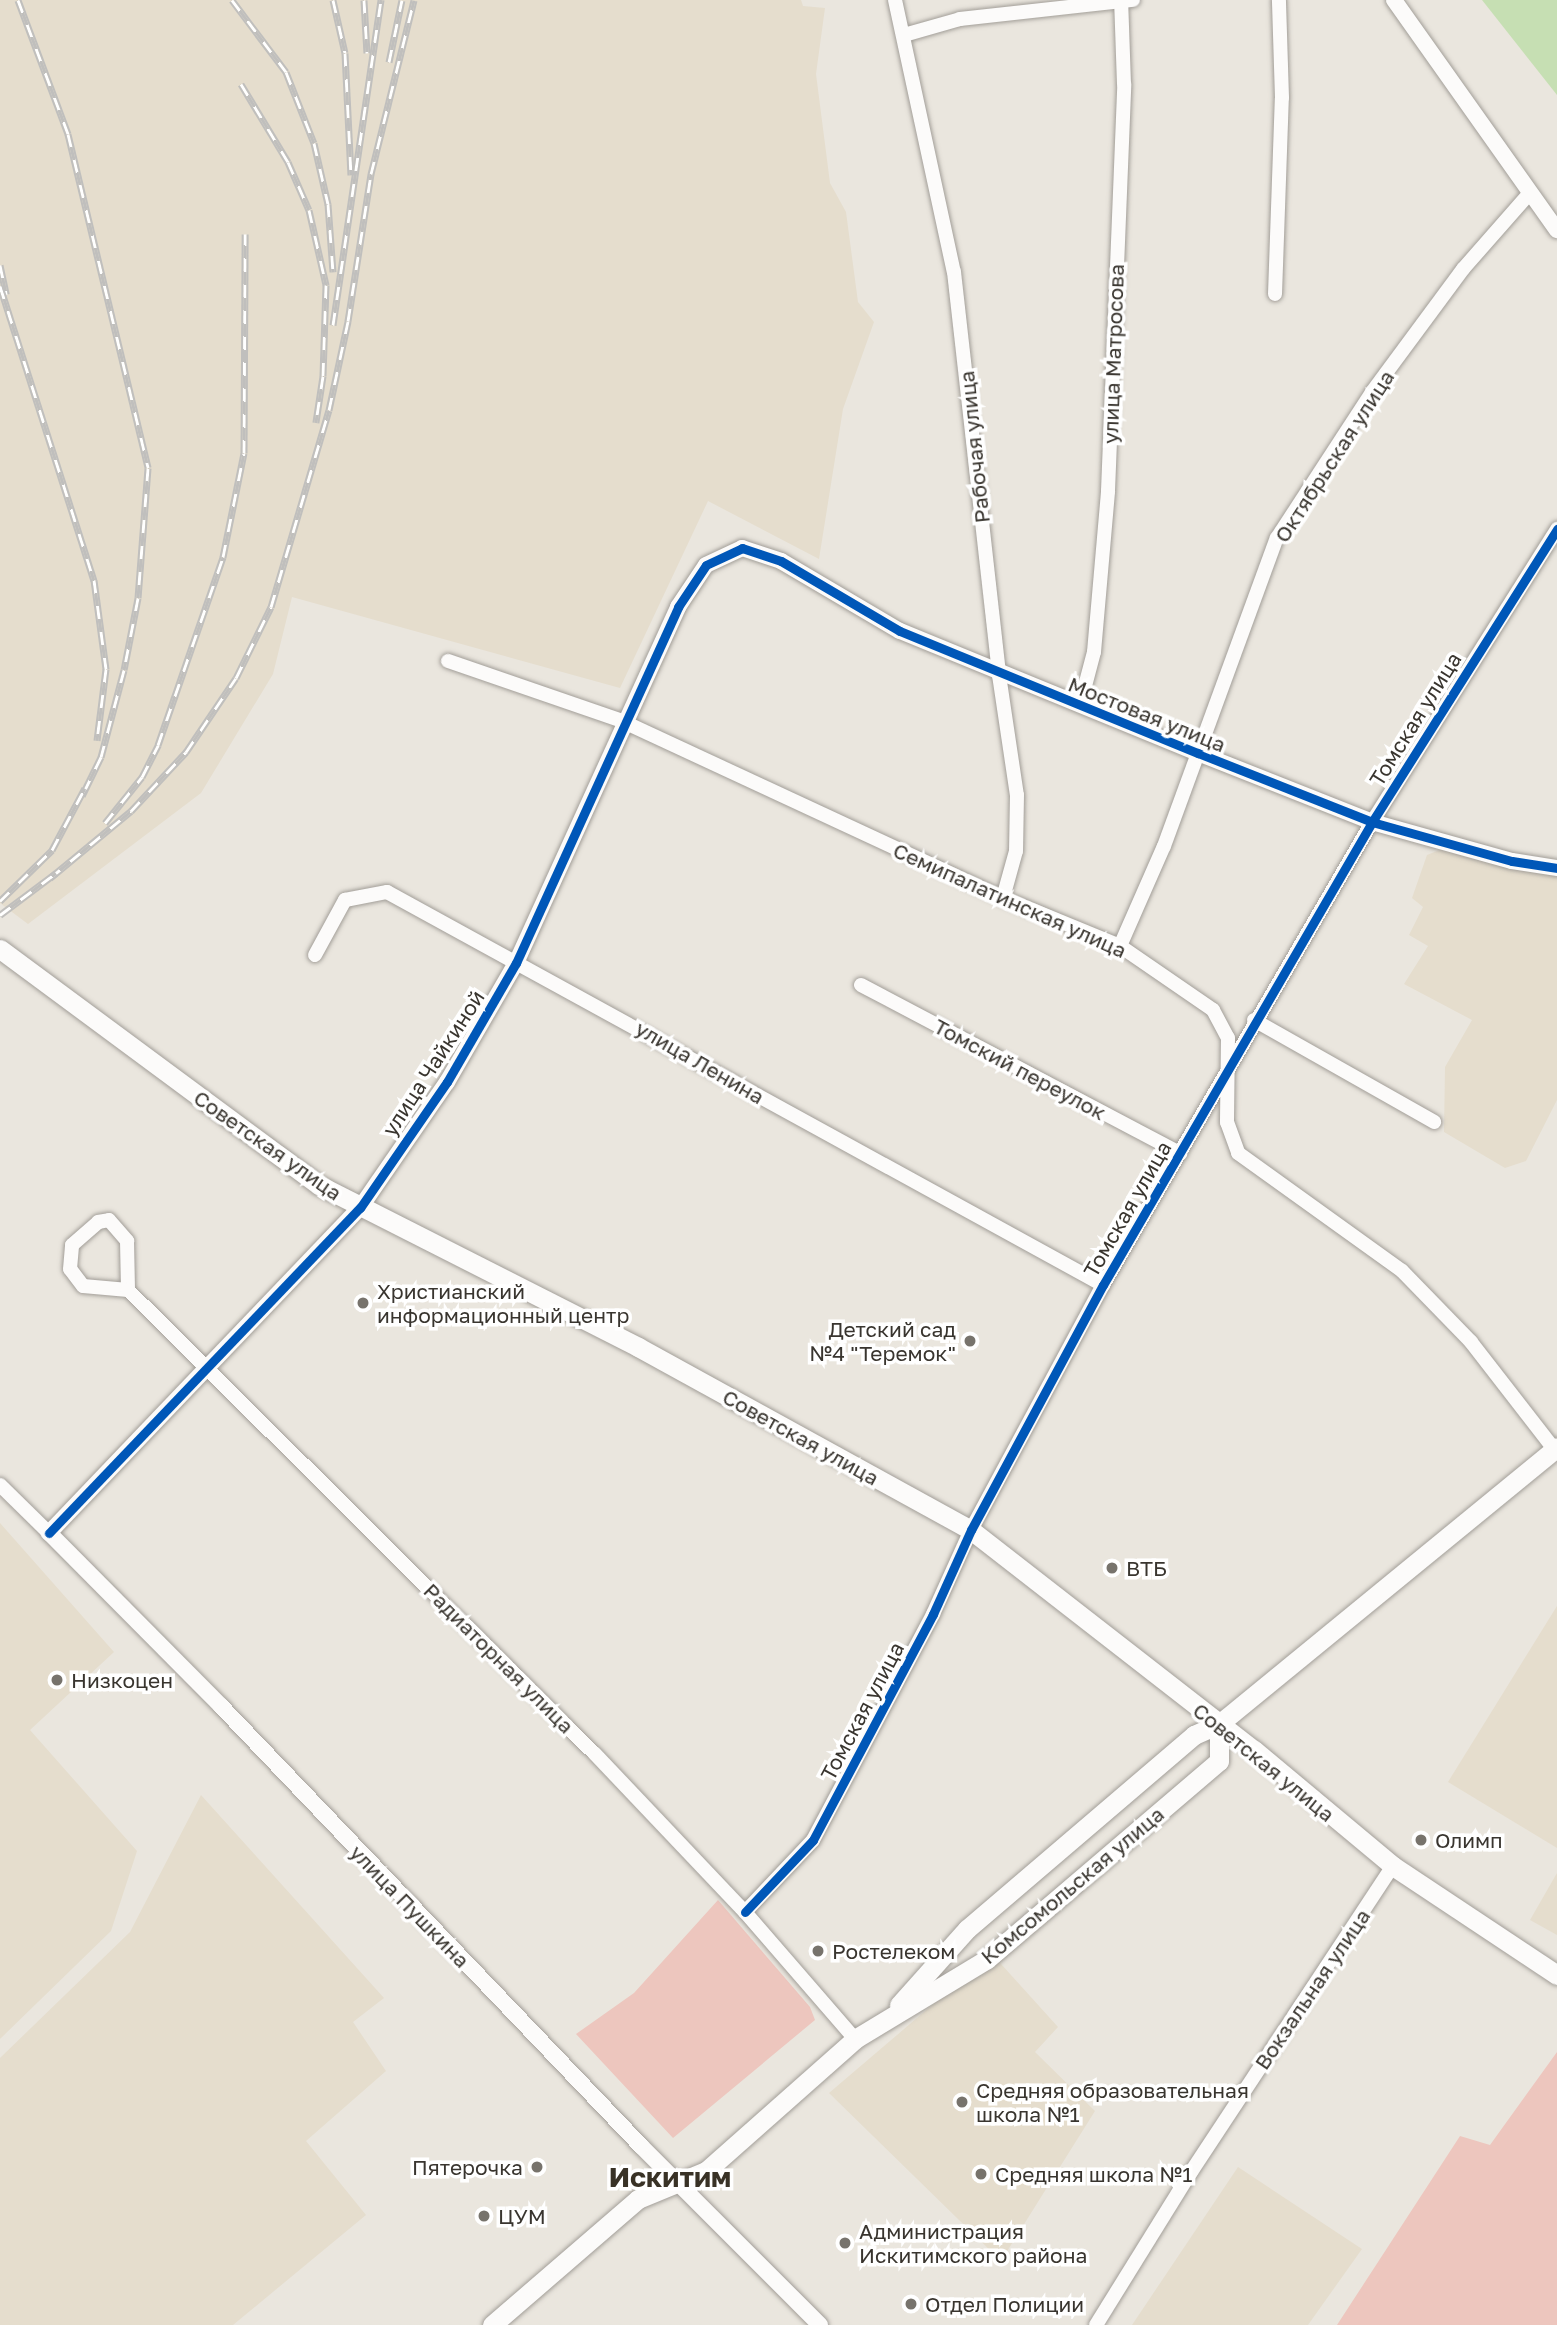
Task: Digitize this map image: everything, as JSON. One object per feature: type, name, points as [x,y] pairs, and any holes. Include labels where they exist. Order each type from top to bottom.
[{"type":"main road","name":"Советская улица","points":[[5,952],[319,1185],[638,1347],[971,1530],[1219,1724],[1393,1866],[1557,1975]]},
{"type":"main road","name":"Комсомольская улица","points":[[887,2018],[968,1929],[1194,1735],[1219,1724],[1556,1450]]},
{"type":"main road","name":"Комсомольская улица","points":[[492,2325],[638,2199],[706,2171],[855,2039],[987,1959],[1219,1761],[1219,1724]]},
{"type":"street","name":"Рабочая улица","points":[[895,0],[904,35],[913,98],[954,272],[999,675],[1017,795],[1016,851],[1003,898]]},
{"type":"street","points":[[904,35],[960,19],[1125,0]]},
{"type":"street","name":"улица Матросова","points":[[1080,705],[1094,652],[1108,491],[1125,0]]},
{"type":"street","points":[[1275,294],[1282,98],[1279,0]]},
{"type":"street","points":[[1394,0],[1557,230]]},
{"type":"street","name":"Октябрьская улица","points":[[1120,946],[1198,754],[1277,538],[1373,392],[1463,269],[1529,194]]},
{"type":"street","name":"Томская улица","points":[[745,1912],[813,1840],[933,1614],[971,1530],[1103,1285],[1229,1070],[1254,1020],[1372,822],[1557,529]]},
{"type":"street","name":"Мостовая улица","points":[[742,548],[781,561],[900,631],[999,675],[1198,754],[1372,822],[1512,861],[1557,868]]},
{"type":"street","name":"улица Чайкиной","points":[[50,1533],[360,1208],[447,1082],[516,963],[622,721],[678,607],[706,565],[742,548]]},
{"type":"street","name":"Семипалатинская улица","points":[[447,661],[622,721],[1003,898],[1120,946],[1213,1010],[1228,1038],[1227,1122],[1238,1153],[1412,1281],[1471,1342],[1556,1450]]},
{"type":"street","name":"улица Ленина","points":[[315,955],[345,900],[387,892],[1103,1285]]},
{"type":"street","name":"Томский переулок","points":[[861,985],[1180,1153]]},
{"type":"street","points":[[1254,1020],[1434,1122]]},
{"type":"street","points":[[109,1220],[127,1241],[128,1290],[83,1286],[70,1269],[72,1245],[98,1222],[109,1220]]},
{"type":"street","name":"Радиаторная улица","points":[[128,1290],[209,1366],[595,1754],[745,1912],[855,2039]]},
{"type":"street","name":"улица Пушкина","points":[[0,1485],[221,1706],[678,2183],[820,2325]]},
{"type":"street","name":"Вокзальная улица","points":[[1096,2325],[1191,2172],[1393,1866]]},
{"type":"shaded area","points":[[0,0],[801,0],[803,6],[825,8],[816,74],[830,183],[846,212],[858,302],[874,322],[843,409],[819,559],[708,501],[620,688],[292,597],[273,674],[201,793],[28,924],[0,903]]},
{"type":"shaded area","points":[[1482,0],[1557,0],[1557,95]]},
{"type":"shaded area","points":[[1442,849],[1557,877],[1557,1100],[1526,1161],[1505,1168],[1444,1132],[1445,1067],[1472,1020],[1404,984],[1428,946],[1409,935],[1423,907],[1412,898],[1427,855]]},
{"type":"shaded area","points":[[0,1523],[114,1652],[30,1730],[137,1851],[111,1931],[0,2039]]},
{"type":"shaded area","points":[[1557,1606],[1557,1848],[1448,1782]]},
{"type":"shaded area","points":[[201,1795],[384,1998],[353,2022],[386,2071],[306,2141],[366,2215],[233,2325],[0,2325],[0,2058],[130,1932]]},
{"type":"shaded area","points":[[1557,1873],[1557,1935],[1530,1920]]},
{"type":"shaded area","points":[[718,1900],[810,2007],[815,2020],[673,2138],[576,2034],[634,1993]]},
{"type":"shaded area","name":"Средняя образовательная школа №1","points":[[992,1954],[1058,2027],[1035,2052],[1095,2111],[1001,2261],[829,2093]]},
{"type":"shaded area","points":[[1557,2052],[1557,2325],[1337,2325],[1460,2136],[1490,2145]]},
{"type":"shaded area","points":[[1238,2167],[1362,2249],[1308,2325],[1132,2325]]},
{"type":"railway","points":[[18,0],[68,134],[148,468],[138,598],[124,670],[101,757],[82,796]]},
{"type":"railway","points":[[232,0],[286,72],[314,143],[328,204],[333,272]]},
{"type":"railway","points":[[333,0],[345,53],[351,175]]},
{"type":"railway","points":[[364,0],[367,53]]},
{"type":"railway","points":[[333,325],[381,0]]},
{"type":"railway","points":[[389,62],[402,0]]},
{"type":"railway","points":[[50,878],[131,811],[186,752],[236,678],[271,607],[329,410],[348,321],[371,174],[414,0]]},
{"type":"railway","points":[[241,84],[288,162],[309,210],[326,285],[323,376],[316,422]]},
{"type":"railway","points":[[105,823],[142,777],[158,745],[223,557],[244,453],[245,234]]},
{"type":"railway","points":[[0,265],[6,294]]},
{"type":"railway","points":[[0,286],[94,580],[106,669],[97,740]]},
{"type":"railway","points":[[0,901],[52,850],[85,788]]},
{"type":"railway","points":[[0,915],[56,873]]},
{"type":"cycle path","points":[[745,1912],[813,1840],[933,1614],[971,1530],[1103,1285],[1372,822],[1557,529]]},
{"type":"cycle path","points":[[49,1533],[360,1208],[447,1082],[516,963],[678,607],[706,565],[742,548],[781,561],[900,631],[1372,822],[1512,861],[1557,868]]},
{"type":"place","name":"Христианский информационный центр","points":[[363,1303]]},
{"type":"place","name":"Детский сад №4 \"Теремок\"","points":[[970,1341]]},
{"type":"place","name":"ВТБ","points":[[1112,1568]]},
{"type":"place","name":"Низкоцен","points":[[57,1680]]},
{"type":"place","name":"Олимп","points":[[1421,1840]]},
{"type":"place","name":"Ростелеком","points":[[818,1951]]},
{"type":"place","name":"Средняя образовательная школа №1","points":[[962,2102]]},
{"type":"place","name":"Пятерочка","points":[[537,2167]]},
{"type":"place","name":"Средняя школа №1","points":[[981,2174]]},
{"type":"place","name":"ЦУМ","points":[[484,2216]]},
{"type":"place","name":"Администрация Искитимского района","points":[[845,2243]]},
{"type":"place","name":"Отдел Полиции","points":[[911,2304]]},
{"type":"district","name":"Искитим","points":[[670,2177]]}]
